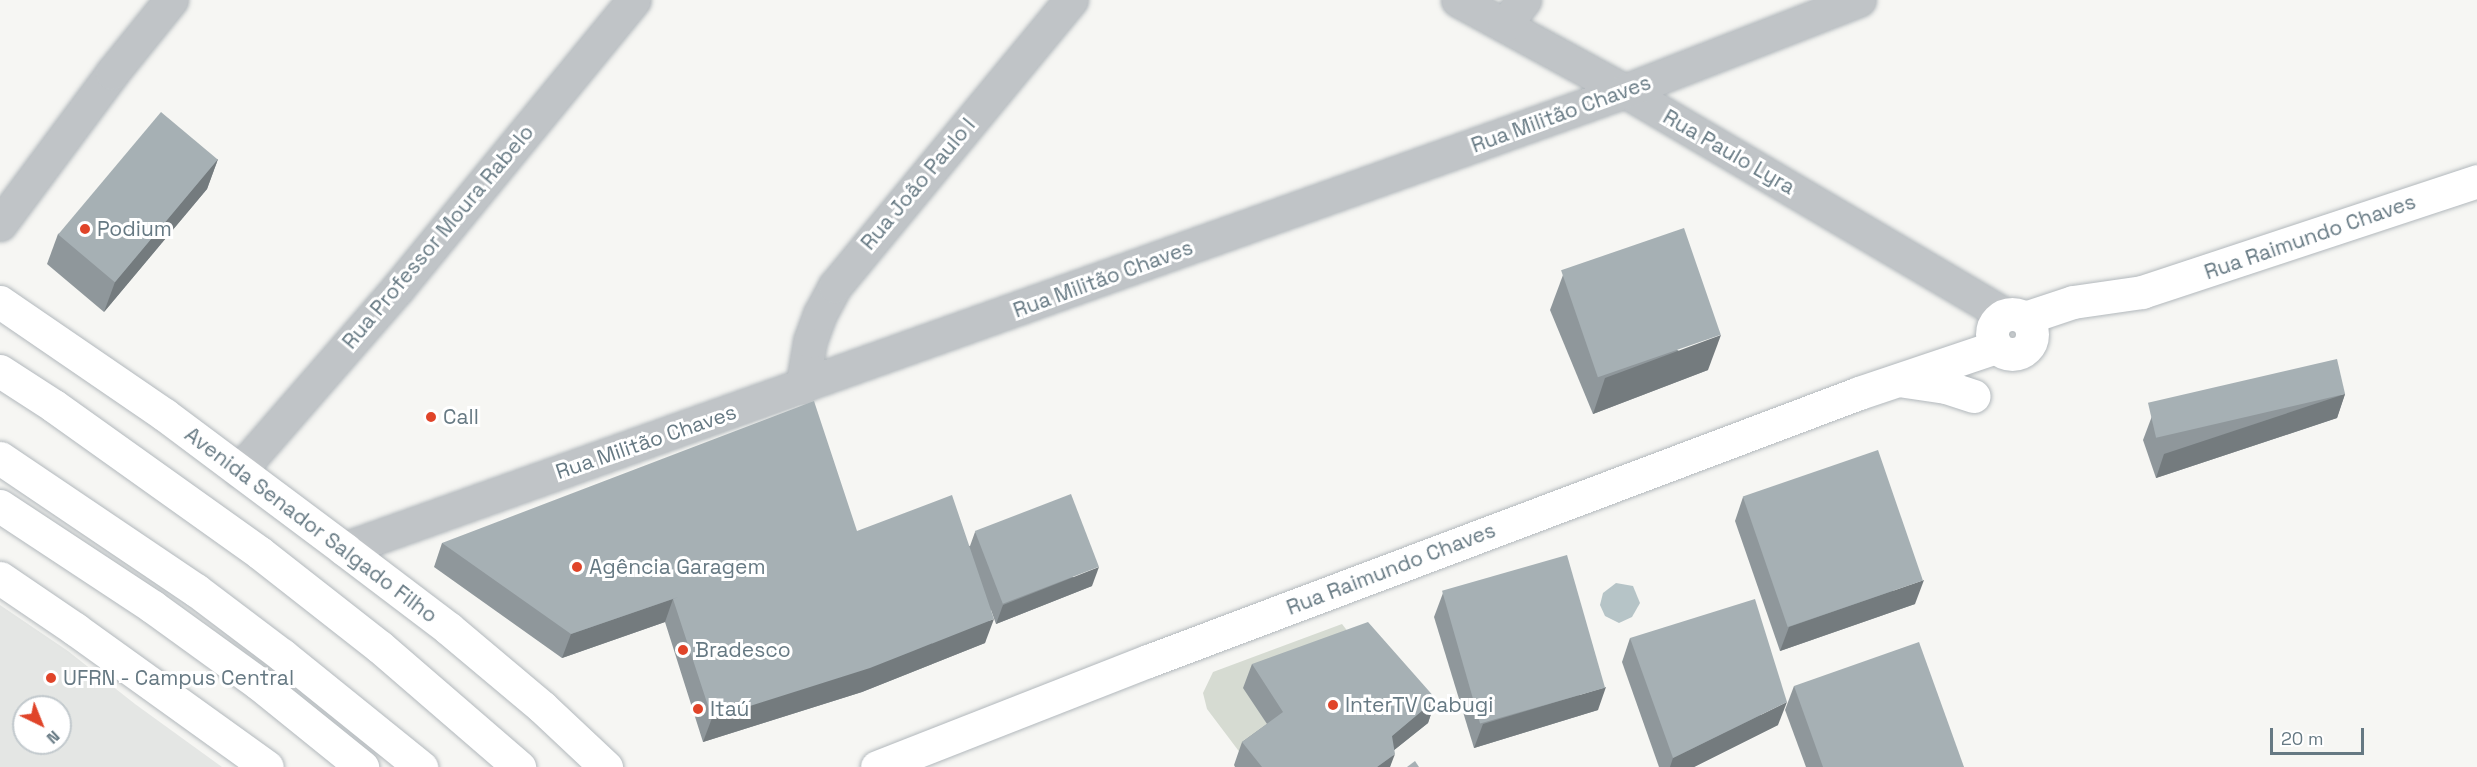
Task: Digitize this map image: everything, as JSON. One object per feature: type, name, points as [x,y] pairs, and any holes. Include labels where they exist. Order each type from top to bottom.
[{"type":"main road","name":"Rua Raimundo Chaves","points":[[877,767],[1170,652],[1900,378],[2007,329],[2073,302],[2142,292],[2477,181]]},
{"type":"main road","name":"Avenida Senador Salgado Filho","points":[[0,302],[165,415],[448,628],[534,700],[606,767]]},
{"type":"main road","points":[[0,371],[54,406],[260,553],[380,647],[519,767]]},
{"type":"main road","points":[[1900,378],[1946,387],[1974,396]]},
{"type":"main road","points":[[0,458],[196,590],[282,655],[421,767]]},
{"type":"main road","points":[[0,506],[172,621],[258,683],[362,767]]},
{"type":"main road","points":[[0,578],[267,767]]},
{"type":"street","points":[[0,224],[112,73],[171,0]]},
{"type":"street","name":"Rua Professor Moura Rabelo","points":[[238,471],[398,288],[634,0]]},
{"type":"street","name":"Rua João Paulo I","points":[[802,387],[810,341],[820,314],[835,286],[1071,0]]},
{"type":"street","name":"Rua Paulo Lyra","points":[[1458,0],[1625,91],[1966,291],[2007,329]]},
{"type":"street","points":[[1504,25],[1524,0]]},
{"type":"street","name":"Rua Militão Chaves","points":[[344,549],[1625,91],[1859,0]]},
{"type":"shaded area","points":[[1616,583],[1633,586],[1640,603],[1632,617],[1619,623],[1605,616],[1600,605],[1603,593]]},
{"type":"shaded area","name":"UFRN - Campus Central","points":[[0,605],[68,651],[135,704],[222,767],[0,767]]},
{"type":"shaded area","points":[[1342,624],[1359,646],[1244,688],[1275,736],[1244,758],[1207,709],[1203,693],[1213,672]]},
{"type":"building","points":[[161,112],[218,160],[115,282],[58,235]]},
{"type":"building","points":[[1684,228],[1721,335],[1598,377],[1561,270]]},
{"type":"building","points":[[2337,359],[2345,394],[2156,438],[2148,403]]},
{"type":"building","points":[[814,401],[857,531],[952,495],[994,619],[870,668],[712,718],[673,599],[687,594],[571,634],[442,543]]},
{"type":"building","points":[[1878,450],[1923,580],[1788,627],[1743,497]]},
{"type":"building","points":[[1071,494],[1099,567],[1003,604],[975,531]]},
{"type":"building","points":[[1567,555],[1605,688],[1480,723],[1442,591]]},
{"type":"building","points":[[1755,599],[1787,702],[1673,758],[1630,638]]},
{"type":"building","name":"InterTV Cabugi","points":[[1368,622],[1436,699],[1392,736],[1395,754],[1377,767],[1262,767],[1242,742],[1283,712],[1252,664]]},
{"type":"building","points":[[1919,642],[1964,767],[1823,767],[1794,686]]},
{"type":"building","points":[[1415,761],[1419,767],[1407,767]]},
{"type":"place","name":"Podium","points":[[85,229]]},
{"type":"place","name":"Call","points":[[431,417]]},
{"type":"place","name":"Agência Garagem","points":[[577,567]]},
{"type":"place","name":"Bradesco","points":[[683,650]]},
{"type":"place","name":"UFRN - Campus Central","points":[[51,678]]},
{"type":"place","name":"InterTV Cabugi","points":[[1333,705]]},
{"type":"place","name":"Itaú","points":[[698,709]]}]
